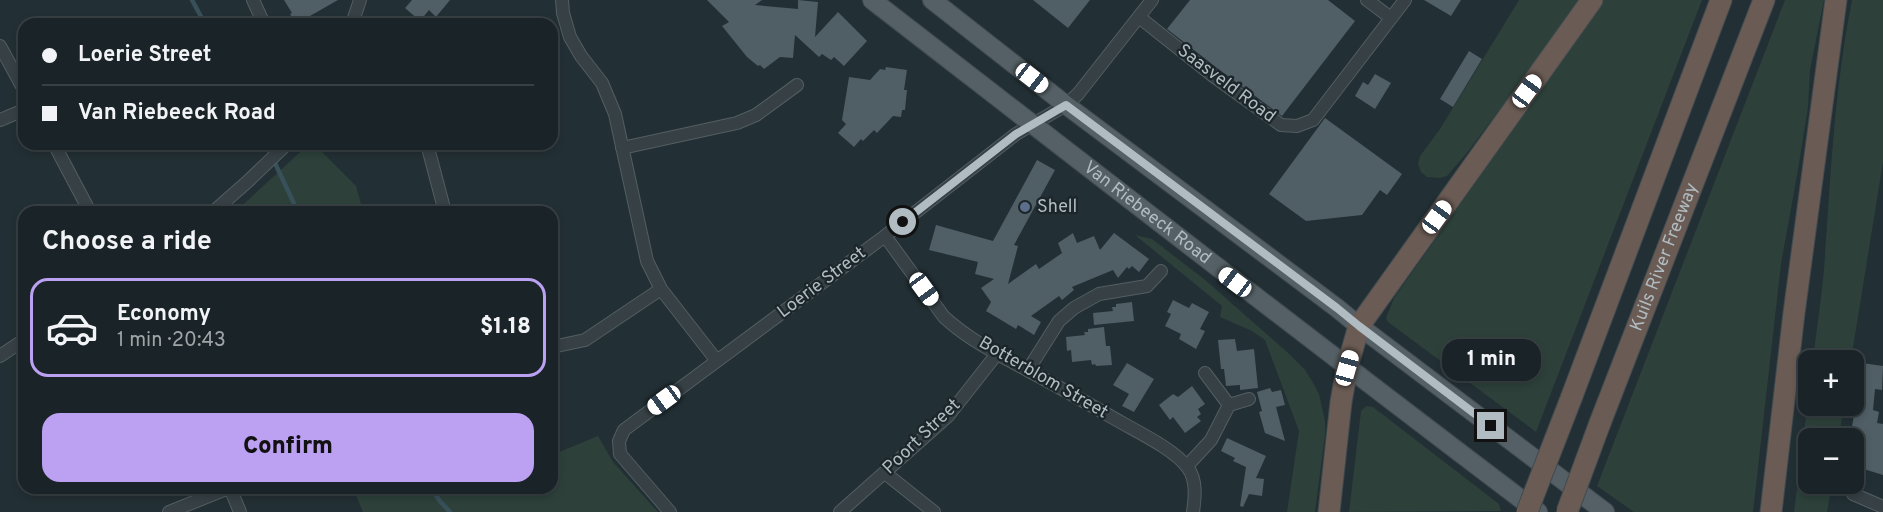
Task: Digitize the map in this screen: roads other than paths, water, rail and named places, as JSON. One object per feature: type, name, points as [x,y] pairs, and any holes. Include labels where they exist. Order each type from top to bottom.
[{"type":"highway","points":[[1329,512],[1341,402],[1347,368],[1359,326],[1592,0]]},
{"type":"highway","name":"Kuils River Freeway","points":[[1527,512],[1721,0]]},
{"type":"highway","name":"Kuils River Freeway","points":[[1567,512],[1764,0]]},
{"type":"highway","points":[[1771,512],[1794,313],[1836,0]]},
{"type":"main road","name":"Van Riebeeck Road","points":[[872,0],[1347,368],[1538,512]]},
{"type":"main road","name":"Van Riebeeck Road","points":[[932,0],[1066,105],[1605,512]]},
{"type":"street","points":[[253,0],[261,18]]},
{"type":"street","points":[[354,18],[360,0]]},
{"type":"street","points":[[562,0],[570,37],[581,56],[602,83],[615,114],[647,261],[661,289],[717,361]]},
{"type":"street","name":"Loerie Street","points":[[670,512],[623,460],[618,447],[620,435],[628,426],[885,236],[1016,134],[1066,105],[1078,94],[1152,0]]},
{"type":"street","points":[[1367,0],[1391,18]]},
{"type":"street","name":"Saasveld Road","points":[[1139,17],[1281,126],[1289,127],[1313,120],[1405,0]]},
{"type":"street","points":[[0,46],[18,79]]},
{"type":"street","points":[[622,148],[737,123],[756,115],[797,85]]},
{"type":"street","points":[[0,120],[18,112]]},
{"type":"street","points":[[57,150],[87,206]]},
{"type":"street","points":[[220,206],[281,150]]},
{"type":"street","points":[[429,150],[443,206]]},
{"type":"street","name":"Botterblom Street","points":[[885,236],[944,317],[996,355],[1028,370],[1152,440],[1187,466]]},
{"type":"street","points":[[1028,370],[1059,321],[1074,308],[1099,294],[1148,286],[1161,271]]},
{"type":"street","points":[[558,346],[585,340],[661,289]]},
{"type":"street","points":[[0,357],[18,344]]},
{"type":"street","name":"Poort Street","points":[[840,512],[948,416],[996,355]]},
{"type":"street","points":[[1205,373],[1228,405]]},
{"type":"street","points":[[1193,512],[1194,484],[1187,466],[1211,440],[1228,405],[1249,399]]},
{"type":"street","points":[[885,473],[934,512]]},
{"type":"street","points":[[169,512],[214,494]]},
{"type":"street","points":[[232,494],[240,512]]},
{"type":"street","points":[[1853,494],[1883,507]]},
{"type":"waterway","points":[[192,0],[202,18]]},
{"type":"waterway","points":[[269,150],[295,206]]},
{"type":"waterway","points":[[436,494],[450,512]]},
{"type":"place","name":"Shell","points":[[1025,207]]}]
